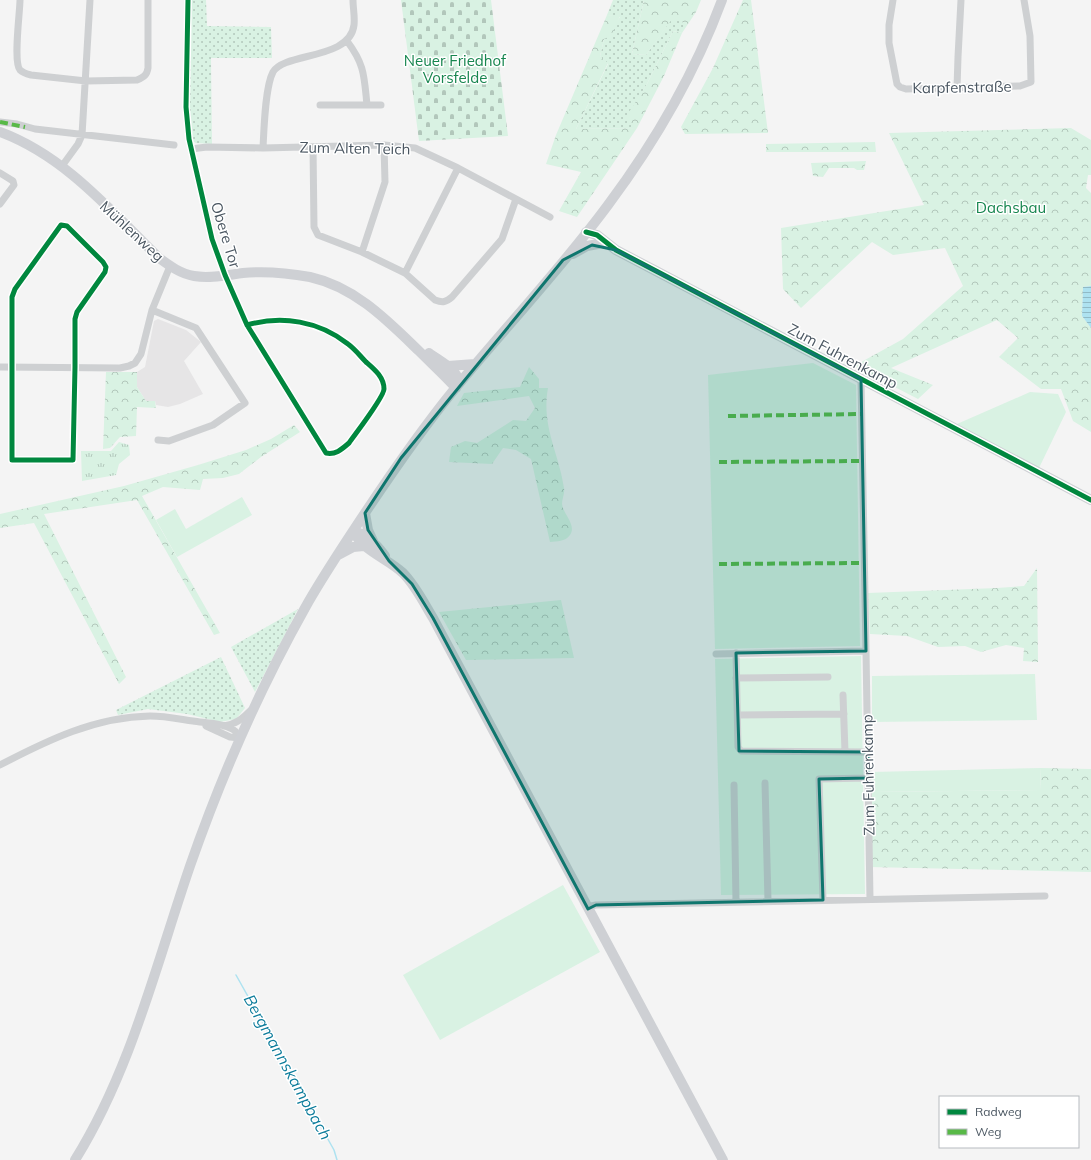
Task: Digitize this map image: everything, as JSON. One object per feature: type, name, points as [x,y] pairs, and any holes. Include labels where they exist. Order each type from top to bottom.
[{"type":"main road","points":[[75,1160],[102,1112],[125,1059],[148,997],[191,865],[240,738],[272,669],[306,605],[401,458],[475,364],[563,260],[627,179],[655,135],[696,62],[722,0]]},
{"type":"main road","name":"Mühlenweg","points":[[0,132],[36,148],[62,166],[159,258],[170,266],[185,274],[194,276],[256,273],[286,274],[311,278],[330,284],[355,295],[383,317],[458,385]]},
{"type":"main road","name":"Zum Fuhrenkamp","points":[[586,232],[591,240],[598,244],[616,250],[1091,500]]},
{"type":"main road","name":"Zum Fuhrenkamp","points":[[586,232],[597,235],[616,250]]},
{"type":"main road","points":[[563,260],[584,247],[598,244]]},
{"type":"main road","name":"Mühlenweg","points":[[408,340],[448,366],[456,374],[458,385]]},
{"type":"main road","points":[[448,366],[475,364]]},
{"type":"main road","points":[[365,513],[368,530],[374,543]]},
{"type":"main road","points":[[353,531],[360,533],[374,543],[389,561],[403,574],[412,584],[433,618],[723,1160]]},
{"type":"main road","points":[[353,531],[357,539],[364,546],[389,561]]},
{"type":"main road","points":[[338,555],[353,547],[364,546]]},
{"type":"street","points":[[20,0],[17,59],[19,69],[24,73],[31,75],[86,81],[137,80],[143,78],[147,74],[148,0]]},
{"type":"street","points":[[62,166],[78,144],[82,135],[90,0]]},
{"type":"street","name":"Obere Tor","points":[[188,0],[186,107],[191,149],[212,239],[225,275],[247,325],[326,453],[335,452],[349,442],[383,394],[384,384],[380,376],[349,344],[316,327],[291,320],[272,320],[247,325]]},
{"type":"street","points":[[263,148],[268,83],[274,70],[286,63],[323,53],[347,41],[354,25],[353,0]]},
{"type":"street","name":"Karpfenstraße","points":[[893,0],[889,25],[889,43],[896,84],[906,89],[1020,86],[1031,82],[1030,36],[1024,0]]},
{"type":"street","points":[[957,88],[961,0]]},
{"type":"street","points":[[347,41],[357,54],[364,70],[367,105]]},
{"type":"street","points":[[320,105],[381,105]]},
{"type":"street","points":[[0,122],[17,124],[34,129],[174,145]]},
{"type":"street","points":[[362,252],[384,182],[384,145]]},
{"type":"street","name":"Zum Alten Teich","points":[[191,149],[384,145],[415,148],[458,168],[550,217]]},
{"type":"street","points":[[313,147],[314,226],[315,232],[318,236],[362,252],[405,273],[436,300],[442,302],[447,302],[502,239],[516,198]]},
{"type":"street","points":[[405,273],[458,168]]},
{"type":"street","points":[[0,173],[13,181],[14,185],[0,204]]},
{"type":"street","points":[[61,225],[67,226],[103,262],[106,267],[105,272],[77,312],[75,318],[73,460],[12,460],[12,367],[12,297],[15,289],[61,225]]},
{"type":"street","points":[[0,367],[120,368],[129,366],[134,363],[141,354],[152,310],[170,266]]},
{"type":"street","points":[[152,310],[196,328],[245,403],[213,425],[169,441],[158,440]]},
{"type":"street","name":"Zum Fuhrenkamp","points":[[861,379],[870,899]]},
{"type":"street","points":[[716,654],[866,651]]},
{"type":"street","points":[[736,653],[738,747],[741,751],[868,752]]},
{"type":"street","points":[[736,678],[828,677]]},
{"type":"street","points":[[843,695],[845,752]]},
{"type":"street","points":[[222,726],[239,722],[255,706]]},
{"type":"street","points":[[738,715],[844,714]]},
{"type":"street","points":[[0,765],[41,744],[72,731],[114,720],[151,716],[170,717],[222,726],[235,731],[240,738]]},
{"type":"street","points":[[193,721],[230,736],[240,738]]},
{"type":"street","points":[[823,900],[819,779],[868,778]]},
{"type":"street","points":[[765,783],[768,901]]},
{"type":"street","points":[[734,786],[736,902]]},
{"type":"street","points":[[588,909],[591,906],[596,905],[1045,896]]},
{"type":"highlighted area","points":[[592,245],[616,250],[861,379],[866,651],[736,653],[739,751],[868,752],[868,778],[819,779],[823,900],[596,905],[588,909],[433,618],[412,584],[389,561],[368,530],[365,513],[401,458],[563,260]]},
{"type":"shaded area","points":[[158,319],[186,330],[201,342],[184,361],[203,394],[180,404],[168,407],[156,405],[155,401],[146,401],[137,387],[137,372],[145,367],[154,321]]},
{"type":"green space","points":[[188,0],[206,0],[207,26],[271,27],[272,58],[211,58],[212,144],[196,143],[189,139]]},
{"type":"green space","name":"Neuer Friedhof Vorsfelde","points":[[401,0],[491,0],[508,136],[419,141]]},
{"type":"green space","points":[[613,0],[644,0],[632,54],[646,55],[672,18],[688,24],[682,33],[673,31],[647,84],[630,112],[637,128],[576,129],[608,64],[600,56],[604,39],[620,17],[607,15]]},
{"type":"green space","points":[[644,0],[701,0],[696,12],[688,24],[672,19],[646,55],[632,54]]},
{"type":"green space","points":[[743,0],[751,0],[768,133],[685,134],[681,127],[713,68]]},
{"type":"green space","points":[[607,15],[620,16],[611,36],[604,39],[600,56],[608,63],[576,129],[636,128],[629,121],[629,112],[647,84],[673,31],[682,33],[664,76],[637,128],[577,217],[559,211],[581,172],[546,164],[556,135]]},
{"type":"green space","name":"Dachsbau","points":[[1071,128],[1091,140],[1091,175],[1088,175],[1086,188],[1091,193],[1091,286],[1083,287],[1082,316],[1091,328],[1091,432],[1073,421],[1061,389],[1041,389],[999,357],[1018,338],[997,320],[891,368],[933,385],[918,399],[854,366],[903,339],[963,286],[945,248],[893,255],[872,242],[801,308],[783,289],[781,228],[924,205],[889,133]]},
{"type":"green space","points":[[875,142],[876,152],[766,152],[766,144]]},
{"type":"green space","points":[[866,161],[864,170],[857,170],[854,168],[829,168],[823,177],[813,176],[811,163]]},
{"type":"green space","points":[[813,363],[856,385],[860,646],[715,649],[708,375]]},
{"type":"green space","points":[[529,367],[539,379],[539,388],[548,388],[546,402],[547,415],[562,475],[564,492],[562,504],[572,527],[570,535],[561,541],[550,542],[531,459],[516,450],[503,448],[492,464],[449,462],[451,447],[465,441],[477,443],[513,420],[526,421],[535,408],[529,396],[457,406],[464,393],[520,387]]},
{"type":"green space","points":[[106,372],[137,372],[137,387],[146,401],[155,401],[156,408],[137,407],[136,436],[120,437],[110,448],[103,449]]},
{"type":"green space","points":[[1030,392],[1058,394],[1066,412],[1039,468],[957,424]]},
{"type":"green space","points":[[294,425],[300,432],[261,457],[239,474],[223,478],[203,479],[200,490],[163,487],[142,496],[220,633],[214,635],[137,500],[44,514],[126,677],[119,684],[34,523],[0,528],[0,514],[124,486],[198,465],[246,450],[271,439]]},
{"type":"green space","points":[[119,442],[129,445],[130,455],[119,464],[116,475],[82,481],[81,451],[111,451]]},
{"type":"green space","points":[[242,497],[252,515],[177,557],[156,520],[175,509],[186,529]]},
{"type":"green space","points":[[1037,568],[1038,662],[1023,661],[1024,648],[1006,645],[981,652],[965,646],[938,647],[907,636],[870,634],[868,593],[1024,586]]},
{"type":"green space","points":[[561,600],[574,658],[466,660],[439,612]]},
{"type":"green space","points":[[298,609],[255,692],[231,647]]},
{"type":"green space","points":[[861,656],[865,894],[721,895],[715,659]]},
{"type":"green space","points":[[221,657],[245,708],[236,719],[220,722],[187,714],[148,709],[118,715],[116,710]]},
{"type":"green space","points":[[1035,674],[1037,720],[872,722],[872,676]]},
{"type":"green space","points":[[1041,768],[1091,769],[1091,872],[869,867],[872,792],[1040,790]]},
{"type":"green space","points":[[1041,768],[1040,790],[872,792],[872,772]]},
{"type":"green space","points":[[563,885],[600,952],[440,1040],[403,975]]},
{"type":"water","points":[[1091,286],[1091,328],[1082,316],[1083,287]]},
{"type":"waterway","name":"Bergmannskampbach","points":[[236,975],[334,1150],[337,1160]]},
{"type":"marked path","points":[[0,122],[25,127]]},
{"type":"marked path","points":[[728,416],[862,414]]},
{"type":"marked path","points":[[719,462],[862,461]]},
{"type":"marked path","points":[[719,564],[863,563]]},
{"type":"cycle path","points":[[188,0],[186,107],[189,139],[212,239],[225,275],[247,325],[326,453],[339,451],[349,443],[375,407],[383,393],[384,385],[378,374],[348,344],[337,336],[313,325],[287,321],[260,322],[247,325]]},
{"type":"cycle path","points":[[61,225],[67,226],[103,262],[106,267],[105,272],[77,312],[75,319],[73,460],[12,460],[12,297],[15,289],[61,225]]},
{"type":"cycle path","points":[[586,232],[597,235],[616,250],[1091,500]]}]
